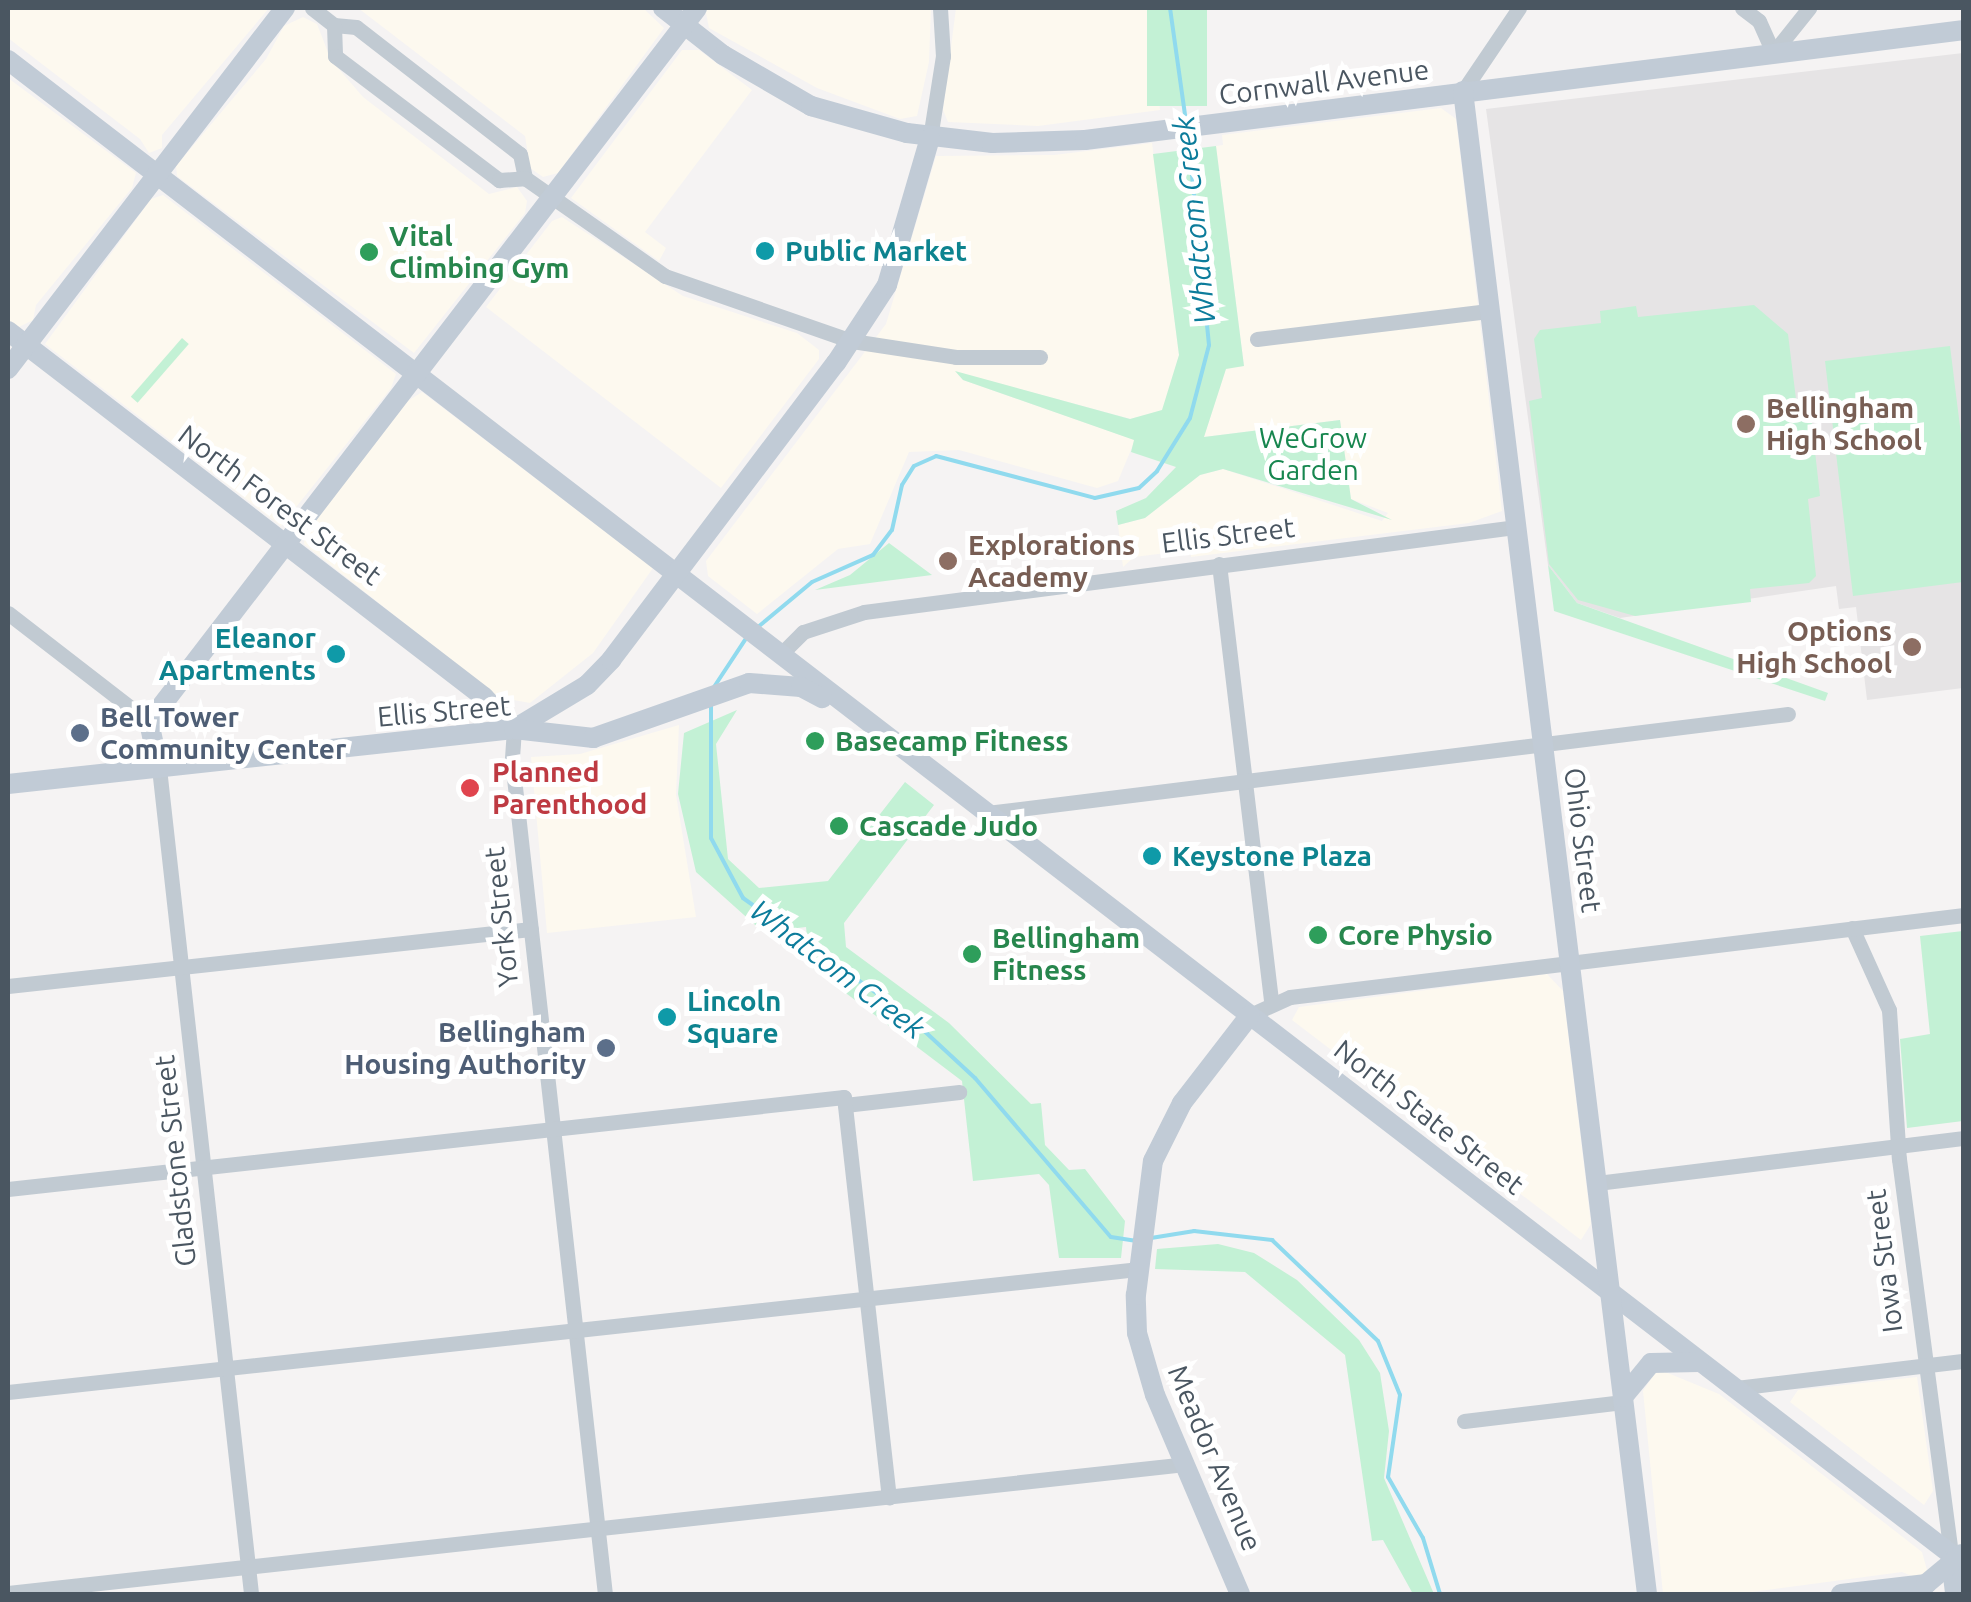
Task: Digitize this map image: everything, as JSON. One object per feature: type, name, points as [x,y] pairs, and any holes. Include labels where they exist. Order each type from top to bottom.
[{"type":"street","points":[[8,369],[285,8]]},
{"type":"street","points":[[312,8],[334,25],[356,27],[520,154],[525,178],[665,276],[852,341],[956,357],[1040,358]]},
{"type":"street","name":"Cornwall Avenue","points":[[663,8],[692,16],[811,106],[930,138],[1055,142],[1964,30]]},
{"type":"street","points":[[514,729],[587,685],[852,341],[887,285],[930,138],[943,56],[940,8]]},
{"type":"street","points":[[1463,92],[1519,8]]},
{"type":"street","points":[[1742,8],[1759,21],[1774,54],[1809,8]]},
{"type":"street","points":[[8,613],[149,722],[692,16]]},
{"type":"street","points":[[334,25],[336,56],[499,180],[525,178]]},
{"type":"street","points":[[8,60],[868,724]]},
{"type":"street","name":"Ohio Street","points":[[1463,92],[1647,1594]]},
{"type":"street","points":[[1257,340],[1490,311]]},
{"type":"street","name":"North Forest Street","points":[[8,331],[484,698],[514,729]]},
{"type":"street","name":"Ellis Street","points":[[779,653],[803,632],[864,612],[1516,527]]},
{"type":"street","points":[[1219,564],[1248,781],[1271,1001]]},
{"type":"street","name":"Ellis Street","points":[[8,784],[514,729],[594,738],[738,686],[801,686],[868,724]]},
{"type":"street","points":[[987,813],[1788,714]]},
{"type":"street","name":"Gladstone Street","points":[[149,722],[159,768],[252,1594]]},
{"type":"street","name":"North State Street","points":[[868,724],[1959,1559]]},
{"type":"street","name":"York Street","points":[[514,729],[512,760],[605,1594]]},
{"type":"street","points":[[1250,1015],[1271,1001],[1964,915]]},
{"type":"street","name":"Iowa Street","points":[[1852,928],[1889,1010],[1898,1146],[1924,1366],[1959,1559],[1955,1594]]},
{"type":"street","points":[[8,986],[530,929]]},
{"type":"street","name":"Meador Avenue","points":[[1240,1594],[1185,1464],[1137,1333],[1139,1269],[1153,1161],[1172,1119],[1250,1015]]},
{"type":"street","points":[[8,1189],[553,1129],[959,1092]]},
{"type":"street","points":[[844,1101],[889,1497]]},
{"type":"street","points":[[1597,1184],[1964,1138]]},
{"type":"street","points":[[8,1392],[1139,1269]]},
{"type":"street","points":[[1736,1388],[1964,1361]]},
{"type":"street","points":[[1464,1421],[1623,1400],[1651,1363],[1702,1362]]},
{"type":"street","points":[[8,1594],[1185,1464]]},
{"type":"street","points":[[1841,1594],[1926,1584],[1959,1559]]},
{"type":"shaded area","points":[[8,8],[269,8],[162,135],[162,148],[149,153],[140,139],[8,38]]},
{"type":"shaded area","points":[[358,8],[643,8],[664,28],[558,173],[543,177],[530,168],[525,136]]},
{"type":"shaded area","points":[[705,8],[931,8],[929,62],[917,116],[900,119],[817,88],[709,28]]},
{"type":"shaded area","points":[[956,8],[1147,8],[1160,110],[1038,126],[948,122],[943,110]]},
{"type":"shaded area","points":[[303,17],[317,24],[331,60],[363,97],[489,194],[517,187],[527,201],[525,213],[414,353],[177,176],[176,166],[266,59],[284,26]]},
{"type":"shaded area","points":[[682,50],[699,50],[752,90],[645,232],[666,248],[659,261],[571,198]]},
{"type":"shaded area","name":"Bellingham High School","points":[[1963,53],[1963,688],[1867,700],[1856,607],[1839,609],[1836,586],[1620,618],[1577,603],[1548,565],[1486,109]]},
{"type":"shaded area","points":[[8,78],[136,173],[132,188],[36,305],[33,320],[19,327],[8,322]]},
{"type":"shaded area","points":[[1441,108],[1456,119],[1502,511],[1469,523],[1191,557],[1190,550],[1134,557],[1123,567],[1118,525],[1145,518],[1200,475],[1223,469],[1382,521],[1388,513],[1351,499],[1340,420],[1204,437],[1226,368],[1244,366],[1216,146],[1223,145],[1222,135]]},
{"type":"shaded area","points":[[1152,143],[1179,355],[1163,410],[1131,419],[956,372],[963,380],[1135,440],[1118,481],[1097,488],[959,450],[909,452],[870,544],[838,549],[757,614],[708,576],[706,561],[886,324],[936,156],[1054,155]]},
{"type":"shaded area","points":[[163,195],[396,374],[391,388],[281,526],[45,344],[151,199]]},
{"type":"shaded area","points":[[562,217],[683,296],[797,333],[819,350],[819,359],[721,488],[486,307],[552,221]]},
{"type":"shaded area","points":[[422,392],[653,568],[593,653],[530,703],[498,697],[304,544],[305,534],[408,401]]},
{"type":"shaded area","points":[[679,725],[676,795],[696,917],[547,933],[531,757],[580,754]]},
{"type":"shaded area","points":[[1547,974],[1563,991],[1591,1224],[1581,1240],[1292,1020],[1299,1007]]},
{"type":"shaded area","points":[[1658,1369],[1719,1394],[1922,1552],[1927,1570],[1919,1579],[1902,1572],[1737,1594],[1663,1594],[1643,1391]]},
{"type":"shaded area","points":[[1917,1377],[1933,1491],[1924,1505],[1790,1402],[1798,1390]]},
{"type":"green space","points":[[1147,8],[1207,8],[1207,106],[1147,106]]},
{"type":"green space","name":"WeGrow Garden","points":[[1216,146],[1244,366],[1226,369],[1204,437],[1340,420],[1351,499],[1392,520],[1223,469],[1200,475],[1145,518],[1118,525],[1116,511],[1146,498],[1176,467],[1131,452],[1134,440],[963,380],[955,371],[1130,419],[1162,410],[1179,355],[1153,154]]},
{"type":"green space","points":[[1754,305],[1788,334],[1796,399],[1809,398],[1820,496],[1808,499],[1816,576],[1809,583],[1750,589],[1751,602],[1635,616],[1578,600],[1549,564],[1529,401],[1542,398],[1534,339],[1540,330],[1601,323],[1600,311],[1636,306],[1638,317]]},
{"type":"green space","points":[[182,338],[189,344],[138,403],[131,397]]},
{"type":"green space","points":[[1950,346],[1964,459],[1963,582],[1853,596],[1825,361]]},
{"type":"green space","points":[[889,543],[932,575],[815,590],[850,575]]},
{"type":"green space","points":[[1548,565],[1577,603],[1828,693],[1825,701],[1554,611]]},
{"type":"green space","points":[[737,710],[716,744],[728,859],[759,888],[828,881],[905,782],[934,805],[844,923],[846,947],[949,1023],[1031,1104],[1041,1103],[1045,1145],[1069,1170],[1085,1169],[1125,1221],[1121,1258],[1059,1258],[1049,1185],[1039,1174],[973,1181],[962,1081],[810,966],[806,927],[763,932],[696,872],[678,794],[684,733]]},
{"type":"green space","points":[[1963,931],[1963,1121],[1907,1128],[1900,1039],[1930,1034],[1920,936]]},
{"type":"green space","points":[[1218,1244],[1254,1253],[1297,1280],[1359,1340],[1380,1373],[1389,1431],[1384,1478],[1434,1594],[1413,1594],[1383,1540],[1372,1541],[1345,1355],[1245,1272],[1155,1269],[1157,1249]]},
{"type":"waterway","name":"Whatcom Creek","points":[[1170,8],[1186,122]]},
{"type":"waterway","name":"Whatcom Creek","points":[[758,627],[812,582],[873,555],[892,530],[902,485],[914,466],[936,456],[1095,498],[1139,488],[1157,471],[1190,418],[1209,345],[1188,136]]},
{"type":"waterway","name":"Whatcom Creek","points":[[714,687],[747,637]]},
{"type":"waterway","name":"Whatcom Creek","points":[[711,706],[711,838],[743,898],[907,1015],[975,1078],[1111,1237],[1137,1241]]},
{"type":"waterway","name":"Whatcom Creek","points":[[1151,1238],[1194,1231],[1272,1240],[1378,1341],[1400,1395],[1388,1477],[1423,1538],[1440,1594]]},
{"type":"place","name":"Public Market","points":[[765,251]]},
{"type":"place","name":"Vital Climbing Gym","points":[[369,252]]},
{"type":"place","name":"Bellingham High School","points":[[1746,424]]},
{"type":"place","name":"Explorations Academy","points":[[948,561]]},
{"type":"place","name":"Options High School","points":[[1912,647]]},
{"type":"place","name":"Eleanor Apartments","points":[[336,654]]},
{"type":"place","name":"Bell Tower Community Center","points":[[80,733]]},
{"type":"place","name":"Basecamp Fitness","points":[[815,741]]},
{"type":"place","name":"Planned Parenthood","points":[[470,788]]},
{"type":"place","name":"Cascade Judo","points":[[839,826]]},
{"type":"place","name":"Keystone Plaza","points":[[1152,856]]},
{"type":"place","name":"Core Physio","points":[[1318,935]]},
{"type":"place","name":"Bellingham Fitness","points":[[972,954]]},
{"type":"place","name":"Lincoln Square","points":[[667,1017]]},
{"type":"place","name":"Bellingham Housing Authority","points":[[606,1048]]}]
